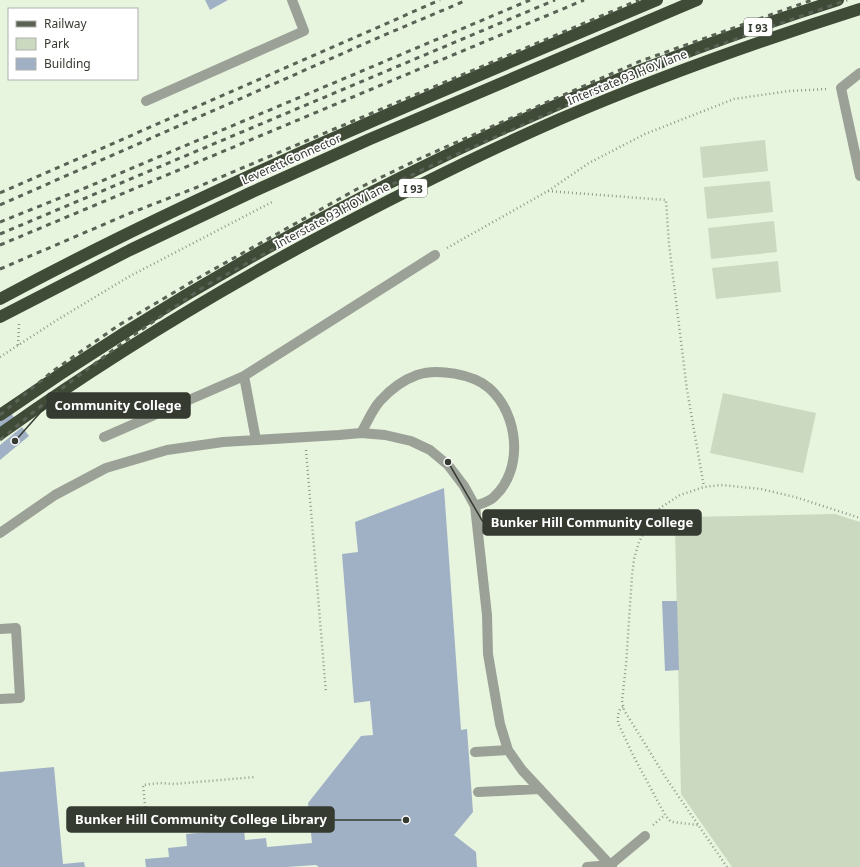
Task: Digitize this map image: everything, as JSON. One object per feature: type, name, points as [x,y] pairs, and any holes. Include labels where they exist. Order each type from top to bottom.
[{"type":"highway","name":"Leverett Connector","points":[[0,299],[123,235],[251,175],[366,123],[657,0]]},
{"type":"highway","name":"Leverett Connector","points":[[0,317],[130,250],[250,193],[370,139],[697,0]]},
{"type":"highway","name":"I 93","points":[[0,408],[83,352],[178,293],[259,245],[375,184],[487,129],[553,99],[676,50],[818,0]]},
{"type":"highway","name":"I 93","points":[[0,415],[142,321],[262,251],[391,182],[497,131],[556,105],[678,56],[838,0]]},
{"type":"highway","name":"Interstate 93 HOV lane","points":[[0,434],[150,333],[207,299],[325,234],[437,176],[562,118],[623,93],[746,47],[860,9]]},
{"type":"highway","points":[[0,444],[262,251]]},
{"type":"lane","points":[[146,101],[304,31],[292,0]]},
{"type":"lane","points":[[860,73],[841,88],[860,176]]},
{"type":"lane","points":[[104,437],[244,376],[435,255]]},
{"type":"lane","points":[[361,433],[379,402],[402,383],[417,375],[430,372],[464,375],[479,381],[490,388],[508,413],[515,449],[512,467],[505,484],[493,498],[474,506]]},
{"type":"lane","points":[[244,376],[256,440]]},
{"type":"lane","points":[[0,533],[55,495],[106,468],[166,450],[223,442],[361,433],[384,435],[411,441],[430,450],[452,470],[464,486],[474,506],[486,614],[488,654],[500,724],[508,750],[520,767],[611,866]]},
{"type":"lane","points":[[0,630],[16,628],[20,698],[0,699]]},
{"type":"lane","points":[[475,752],[508,750]]},
{"type":"lane","points":[[478,792],[540,789]]},
{"type":"lane","points":[[586,839],[594,867],[611,866],[645,836]]},
{"type":"path","points":[[435,255],[548,191],[588,163],[645,134],[734,99],[789,91],[841,88]]},
{"type":"path","points":[[548,191],[666,200],[669,244],[687,390],[704,487]]},
{"type":"path","points":[[0,357],[57,320],[130,276],[275,200]]},
{"type":"path","points":[[305,437],[326,693]]},
{"type":"path","points":[[726,867],[642,740],[623,707],[622,701],[632,576],[639,542],[660,508],[680,495],[704,487],[721,485],[761,489],[795,497],[860,518]]},
{"type":"path","points":[[623,707],[620,709],[618,715],[618,723],[665,816],[673,822],[698,825]]},
{"type":"path","points":[[130,815],[146,815],[143,785],[160,783],[174,784],[255,777]]},
{"type":"green space","points":[[765,140],[768,171],[703,178],[700,147]]},
{"type":"green space","points":[[770,181],[773,212],[707,219],[704,187]]},
{"type":"green space","points":[[774,221],[777,252],[711,259],[708,228]]},
{"type":"green space","points":[[778,261],[781,292],[716,299],[712,268]]},
{"type":"green space","points":[[723,393],[816,413],[803,473],[710,453]]},
{"type":"green space","points":[[835,514],[860,522],[860,867],[732,867],[681,794],[675,528],[685,517]]},
{"type":"building","points":[[205,0],[228,0],[210,10]]},
{"type":"building","points":[[10,412],[17,421],[0,435],[0,420]]},
{"type":"building","points":[[22,427],[29,436],[0,460],[0,445]]},
{"type":"building","points":[[444,488],[461,730],[467,729],[473,812],[454,835],[476,852],[477,867],[319,867],[316,865],[286,867],[146,867],[145,859],[169,857],[168,848],[187,846],[186,834],[244,829],[245,840],[266,838],[267,847],[312,843],[308,803],[361,736],[373,735],[370,701],[354,703],[342,554],[358,552],[355,522]]},
{"type":"building","points":[[662,601],[677,601],[679,670],[665,671]]},
{"type":"building","points":[[54,767],[63,864],[84,862],[85,867],[0,867],[0,772]]},
{"type":"railway","points":[[0,193],[440,0]]},
{"type":"railway","points":[[0,205],[382,36],[467,0]]},
{"type":"railway","points":[[0,222],[85,188],[530,0]]},
{"type":"railway","points":[[0,234],[555,0]]},
{"type":"railway","points":[[0,245],[584,0]]},
{"type":"railway","points":[[0,269],[639,0]]},
{"type":"railway","points":[[0,415],[53,371],[119,325],[200,277],[357,189],[421,158],[638,62],[812,0]]},
{"type":"railway","points":[[0,440],[65,386],[128,339],[205,286],[362,199],[426,168],[642,72],[847,0]]},
{"type":"place","name":"Community College","points":[[15,441]]},
{"type":"place","name":"Bunker Hill Community College","points":[[448,462]]},
{"type":"place","name":"Bunker Hill Community College Library","points":[[406,820]]}]
